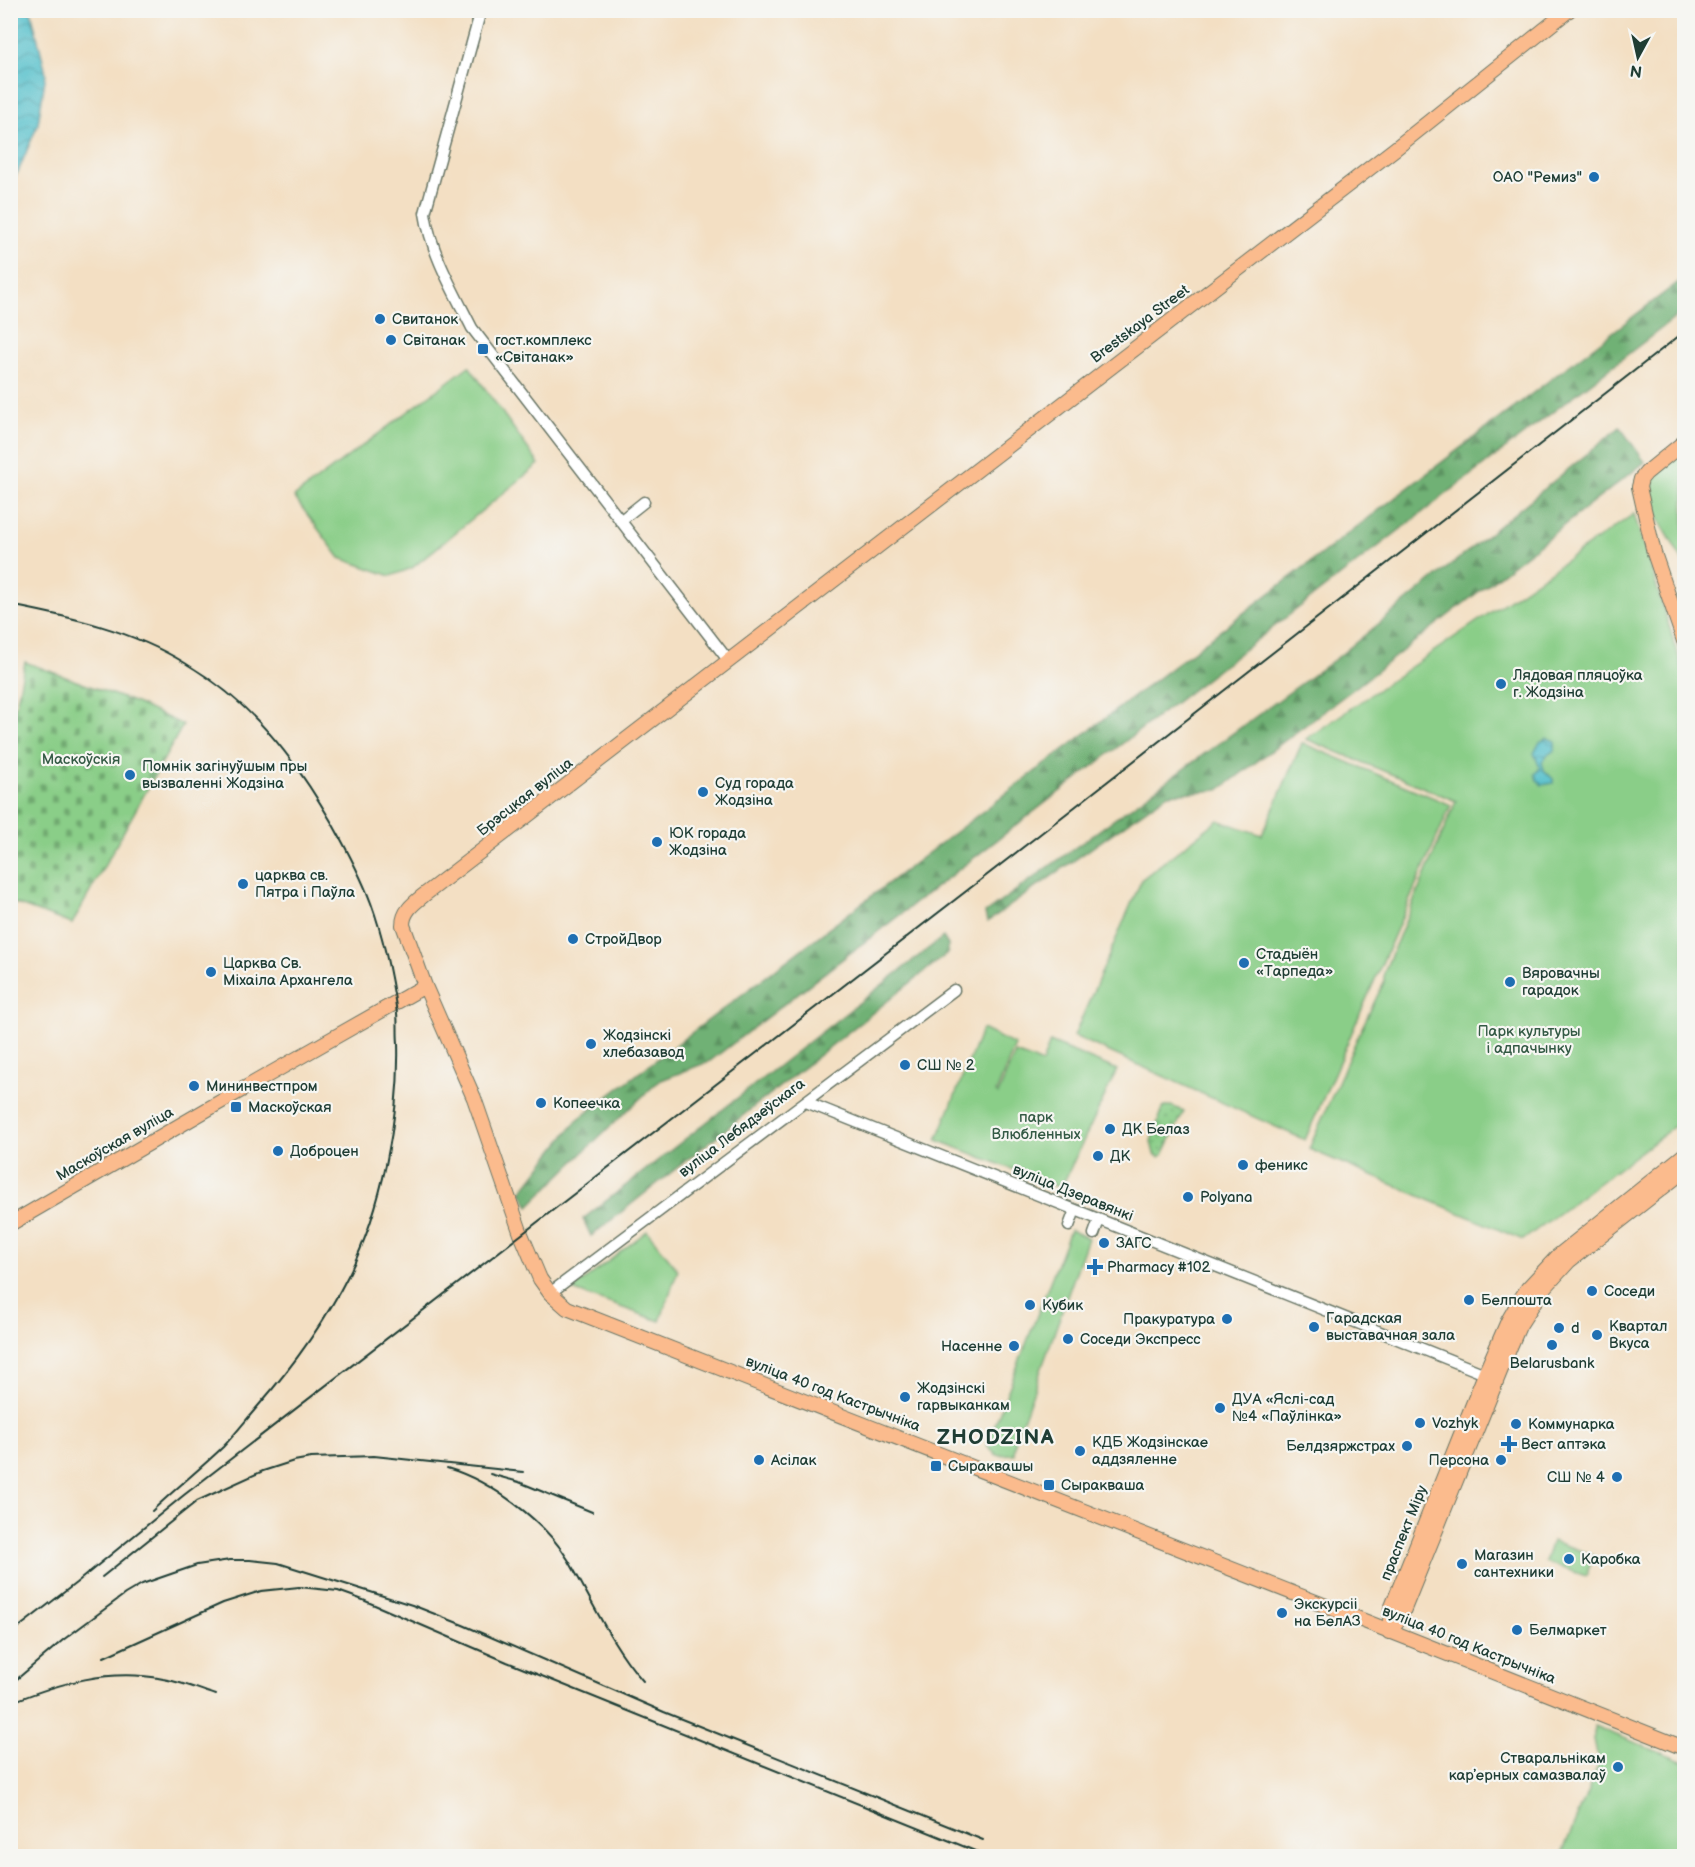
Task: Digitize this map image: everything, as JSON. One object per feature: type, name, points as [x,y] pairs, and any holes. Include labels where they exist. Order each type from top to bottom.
[{"type":"main road","name":"Brestskaya Street","points":[[728,660],[1388,154],[1569,10]]},
{"type":"main road","points":[[1684,442],[1646,473],[1639,487],[1654,553],[1684,641]]},
{"type":"main road","name":"Брэсцкая вуліца","points":[[425,986],[403,925],[403,917],[413,904],[728,660]]},
{"type":"main road","name":"Маскоўская вуліца","points":[[10,1224],[177,1126],[425,986]]},
{"type":"main road","name":"вуліца 40 год Кастрычніка","points":[[425,986],[474,1098],[521,1234],[540,1279],[550,1293],[567,1308],[1684,1748]]},
{"type":"main road","name":"праспект Міру","points":[[1389,1632],[1402,1614],[1413,1570],[1491,1376],[1508,1321],[1528,1288],[1558,1256],[1684,1155]]},
{"type":"main road","name":"праспект Міру","points":[[1491,1376],[1540,1293],[1552,1279],[1569,1261],[1684,1171]]},
{"type":"street","points":[[481,10],[424,213],[447,280],[472,328],[728,660]]},
{"type":"street","points":[[621,521],[644,502]]},
{"type":"street","name":"вуліца Лебядзеўскага","points":[[550,1293],[954,990]]},
{"type":"street","name":"вуліца Дзеравянкі","points":[[806,1102],[1491,1376]]},
{"type":"street","points":[[1069,1226],[1075,1210]]},
{"type":"street","points":[[1094,1234],[1100,1220]]},
{"type":"green space","points":[[1684,278],[1684,311],[710,1061],[659,1081],[529,1206],[521,1192],[577,1120]]},
{"type":"green space","points":[[469,366],[539,464],[412,568],[391,576],[340,558],[294,497]]},
{"type":"green space","points":[[1620,427],[1645,462],[1360,684],[1219,790],[1168,794],[987,922],[985,913],[1338,657]]},
{"type":"green space","points":[[1684,446],[1684,563],[1644,494],[1650,472]]},
{"type":"green space","name":"Парк культуры і адпачынку","points":[[1634,514],[1684,674],[1684,1119],[1523,1240],[1309,1149],[1384,982],[1384,972],[1456,801],[1306,739]]},
{"type":"green space","name":"Маскоўскія","points":[[25,662],[136,703],[183,725],[72,924],[11,902],[11,729]]},
{"type":"green space","name":"Стадыён «Тарпеда»","points":[[1302,743],[1451,805],[1305,1140],[1074,1036],[1142,879],[1218,820],[1262,835]]},
{"type":"green space","points":[[943,937],[948,945],[948,953],[591,1236],[583,1219]]},
{"type":"green space","name":"парк Влюбленных","points":[[982,1029],[1015,1045],[996,1093],[998,1094],[1015,1053],[1042,1063],[1050,1042],[1117,1070],[1061,1188],[937,1140]]},
{"type":"green space","points":[[1167,1106],[1184,1111],[1163,1155],[1159,1157],[1154,1154],[1151,1141],[1163,1108]]},
{"type":"green space","points":[[1070,1230],[1088,1238],[1025,1415],[1016,1434],[1014,1454],[997,1455],[987,1445]]},
{"type":"green space","points":[[647,1231],[678,1270],[660,1321],[572,1290]]},
{"type":"green space","name":"Каробка","points":[[1552,1541],[1594,1555],[1586,1576],[1545,1562]]},
{"type":"green space","points":[[1594,1726],[1684,1762],[1684,1856],[1561,1856],[1599,1764]]},
{"type":"water","points":[[11,10],[31,11],[46,73],[38,124],[18,172],[11,182]]},
{"type":"water","points":[[1547,738],[1555,741],[1555,750],[1542,762],[1544,770],[1553,779],[1553,783],[1542,785],[1535,774],[1540,768],[1534,753],[1540,742]]},
{"type":"railway","points":[[10,1634],[184,1495],[1035,838],[1684,332]]},
{"type":"railway","points":[[10,605],[100,626],[143,642],[185,663],[231,695],[251,714],[286,753],[302,775],[353,862],[367,893],[379,929],[397,1013],[396,1101],[387,1162],[371,1221],[349,1274],[319,1326],[271,1391],[223,1447],[152,1511]]},
{"type":"railway","points":[[102,1577],[197,1501],[263,1471],[294,1461],[311,1458],[374,1456],[523,1472]]},
{"type":"railway","points":[[447,1468],[481,1482],[499,1493],[516,1504],[546,1531],[569,1561],[612,1638],[643,1681]]},
{"type":"railway","points":[[490,1474],[519,1482],[592,1512]]},
{"type":"railway","points":[[10,1685],[63,1640],[142,1584],[197,1565],[230,1560],[278,1563],[412,1605],[463,1625],[664,1712],[983,1840]]},
{"type":"railway","points":[[104,1657],[223,1603],[261,1591],[299,1587],[338,1591],[507,1662],[980,1853]]},
{"type":"railway","points":[[10,1703],[47,1689],[85,1679],[124,1675],[170,1680],[216,1695]]},
{"type":"place","name":"ОАО \"Ремиз\"","points":[[1594,177]]},
{"type":"place","name":"Свитанок","points":[[380,319]]},
{"type":"place","name":"Світанак","points":[[391,340]]},
{"type":"place","name":"гост.комплекс «Світанак»","points":[[483,349]]},
{"type":"place","name":"Лядовая пляцоўка г. Жодзіна","points":[[1501,684]]},
{"type":"place","name":"Помнік загінуўшым пры вызваленні Жодзіна","points":[[130,775]]},
{"type":"place","name":"Суд горада Жодзіна","points":[[703,792]]},
{"type":"place","name":"ЮК горада Жодзіна","points":[[657,842]]},
{"type":"place","name":"царква св. Пятра і Паўла","points":[[243,884]]},
{"type":"place","name":"СтройДвор","points":[[573,939]]},
{"type":"place","name":"Стадыён «Тарпеда»","points":[[1244,963]]},
{"type":"place","name":"Царква Св. Міхаіла Архангела","points":[[211,972]]},
{"type":"place","name":"Вяровачны гарадок","points":[[1510,982]]},
{"type":"place","name":"Жодзінскі хлебазавод","points":[[591,1044]]},
{"type":"place","name":"СШ № 2","points":[[905,1065]]},
{"type":"place","name":"Мининвестпром","points":[[194,1086]]},
{"type":"place","name":"Копеечка","points":[[541,1103]]},
{"type":"place","name":"Маскоўская","points":[[236,1107]]},
{"type":"place","name":"ДК Белаз","points":[[1110,1129]]},
{"type":"place","name":"Доброцен","points":[[278,1151]]},
{"type":"place","name":"ДК","points":[[1098,1156]]},
{"type":"place","name":"феникс","points":[[1243,1165]]},
{"type":"place","name":"Polyana","points":[[1188,1197]]},
{"type":"place","name":"ЗАГС","points":[[1104,1243]]},
{"type":"place","name":"Pharmacy #102","points":[[1095,1267]]},
{"type":"place","name":"Соседи","points":[[1592,1291]]},
{"type":"place","name":"Белпошта","points":[[1469,1300]]},
{"type":"place","name":"Кубик","points":[[1030,1305]]},
{"type":"place","name":"Пракуратура","points":[[1227,1319]]},
{"type":"place","name":"Гарадская выставачная зала","points":[[1314,1327]]},
{"type":"place","name":"d","points":[[1559,1328]]},
{"type":"place","name":"Квартал Вкуса","points":[[1597,1335]]},
{"type":"place","name":"Соседи Экспресс","points":[[1068,1339]]},
{"type":"place","name":"Belarusbank","points":[[1552,1345]]},
{"type":"place","name":"Насенне","points":[[1014,1346]]},
{"type":"place","name":"Жодзінскі гарвыканкам","points":[[905,1397]]},
{"type":"place","name":"ДУА «Яслі-сад №4 «Паўлінка»","points":[[1220,1408]]},
{"type":"place","name":"Vozhyk","points":[[1420,1423]]},
{"type":"place","name":"Коммунарка","points":[[1516,1424]]},
{"type":"place","name":"Вест аптэка","points":[[1509,1444]]},
{"type":"place","name":"Белдзяржстрах","points":[[1407,1446]]},
{"type":"place","name":"КДБ Жодзінскае аддзяленне","points":[[1080,1451]]},
{"type":"place","name":"Асілак","points":[[759,1460]]},
{"type":"place","name":"Персона","points":[[1501,1460]]},
{"type":"place","name":"Сыраквашы","points":[[936,1466]]},
{"type":"place","name":"СШ № 4","points":[[1617,1477]]},
{"type":"place","name":"Сыракваша","points":[[1049,1485]]},
{"type":"place","name":"Каробка","points":[[1569,1559]]},
{"type":"place","name":"Магазин сантехники","points":[[1462,1564]]},
{"type":"place","name":"Экскурсіі на БелАЗ","points":[[1282,1613]]},
{"type":"place","name":"Белмаркет","points":[[1517,1630]]},
{"type":"place","name":"Стваральнікам карʼерных самазвалаў","points":[[1618,1767]]},
{"type":"district","name":"ZHODZINA","points":[[996,1437]]}]
